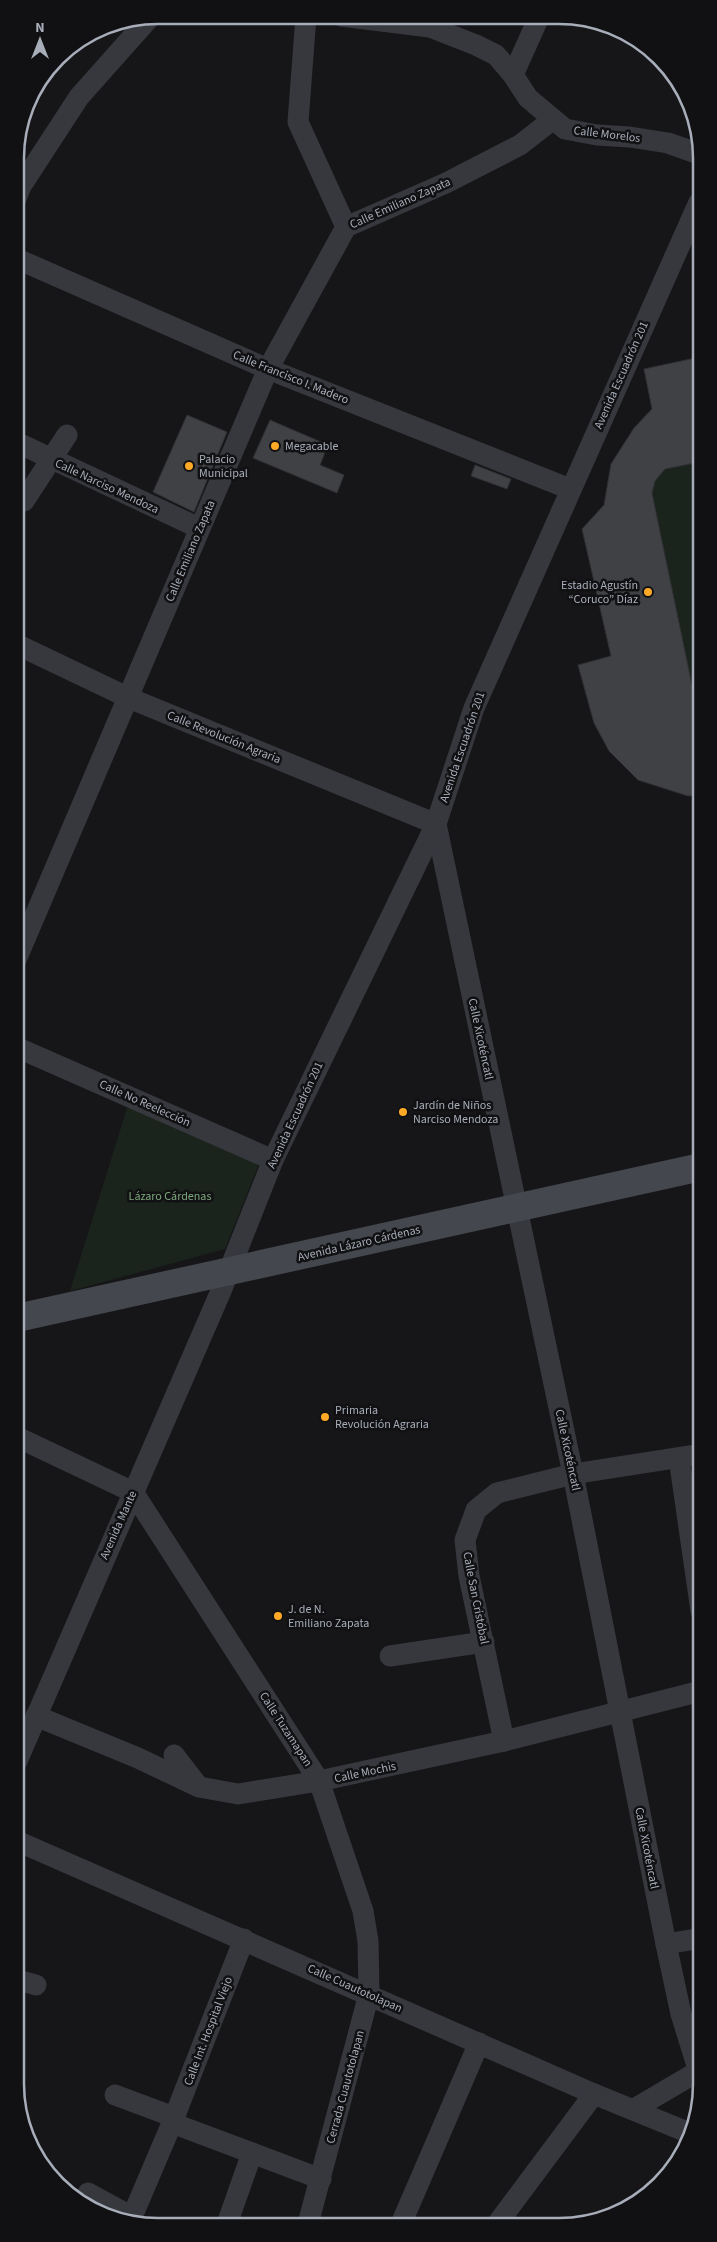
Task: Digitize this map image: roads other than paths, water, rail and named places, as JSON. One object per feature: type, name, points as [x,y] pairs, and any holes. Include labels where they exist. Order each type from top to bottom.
[{"type":"main road","name":"Avenida Lázaro Cárdenas","points":[[24,1317],[225,1282],[519,1215],[693,1169]]},
{"type":"main road","name":"Avenida Lázaro Cárdenas","points":[[519,1215],[693,1186]]},
{"type":"main road","name":"Avenida Lázaro Cárdenas","points":[[24,1331],[113,1315],[225,1282]]},
{"type":"street","points":[[305,24],[298,122],[346,227]]},
{"type":"street","name":"Calle Morelos","points":[[435,24],[496,55],[513,75],[528,98],[565,129],[597,135],[630,137],[668,143],[693,152]]},
{"type":"street","points":[[513,75],[536,24]]},
{"type":"street","points":[[24,181],[78,97],[143,25]]},
{"type":"street","name":"Calle Emiliano Zapata","points":[[24,941],[268,369],[346,227],[454,179],[520,145],[552,120]]},
{"type":"street","name":"Avenida Escuadrón 201","points":[[225,1282],[273,1160],[436,824],[474,708],[693,215]]},
{"type":"street","name":"Calle Francisco I. Madero","points":[[24,262],[268,369],[570,489]]},
{"type":"street","points":[[24,501],[67,435]]},
{"type":"street","name":"Calle Narciso Mendoza","points":[[24,446],[199,528]]},
{"type":"street","name":"Calle Revolución Agraria","points":[[24,648],[129,698],[436,824]]},
{"type":"street","name":"Calle Xicoténcatl","points":[[436,824],[573,1474],[666,1944],[681,2014],[693,2051]]},
{"type":"street","name":"Calle No Reelección","points":[[24,1051],[273,1160]]},
{"type":"street","name":"Avenida Mante","points":[[24,1744],[225,1282]]},
{"type":"street","points":[[24,1440],[133,1492]]},
{"type":"street","name":"Calle San Cristóbal","points":[[504,1741],[469,1576],[465,1540],[476,1510],[497,1494],[573,1474],[693,1455]]},
{"type":"street","points":[[679,1458],[693,1539]]},
{"type":"street","name":"Calle Tuzamapan","points":[[133,1492],[319,1782],[363,1911],[368,1941],[369,1994]]},
{"type":"street","points":[[390,1656],[484,1642]]},
{"type":"street","name":"Calle Mochis","points":[[36,1716],[130,1754],[199,1787],[238,1794],[319,1782],[504,1741],[693,1693]]},
{"type":"street","points":[[174,1754],[199,1787]]},
{"type":"street","name":"Calle Cuautotolapan","points":[[24,1844],[594,2094],[685,2131]]},
{"type":"street","name":"Calle Int. Hospital Viejo","points":[[132,2216],[173,2120],[244,1939]]},
{"type":"street","points":[[666,1944],[693,1940]]},
{"type":"street","name":"Cerrada Cuautotolapan","points":[[310,2218],[369,1994]]},
{"type":"street","points":[[404,2218],[479,2043]]},
{"type":"street","points":[[634,2109],[693,2076]]},
{"type":"street","points":[[501,2218],[594,2094]]},
{"type":"street","points":[[116,2095],[252,2153],[321,2179]]},
{"type":"street","points":[[229,2218],[252,2153]]},
{"type":"street","points":[[88,2193],[117,2212]]},
{"type":"place","name":"Megacable","points":[[275,446]]},
{"type":"place","name":"Palacio Municipal","points":[[189,466]]},
{"type":"place","name":"Estadio Agustín “Coruco” Díaz","points":[[648,592]]},
{"type":"place","name":"Jardín de Niños Narciso Mendoza","points":[[403,1112]]},
{"type":"place","name":"Primaria Revolución Agraria","points":[[325,1417]]},
{"type":"place","name":"J. de N. Emiliano Zapata","points":[[278,1616]]},
{"type":"park label","name":"Lázaro Cárdenas","points":[[170,1196]]}]
